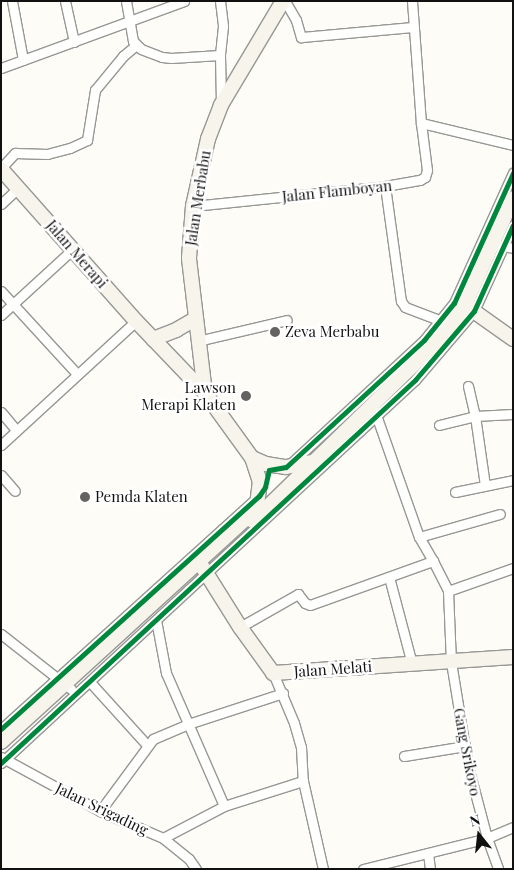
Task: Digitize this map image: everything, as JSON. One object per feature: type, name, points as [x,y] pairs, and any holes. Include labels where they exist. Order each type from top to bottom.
[{"type":"main road","name":"Jalan Merbabu","points":[[259,496],[260,482],[252,458],[205,392],[194,319],[189,258],[194,206],[208,139],[221,105],[284,1]]},
{"type":"main road","name":"Jalan Merapi","points":[[1,168],[136,322],[205,392]]},
{"type":"main road","points":[[1,742],[65,683],[88,667],[203,566],[313,462],[374,410],[430,349],[445,323],[470,308],[498,245],[513,198]]},
{"type":"main road","points":[[470,308],[513,339]]},
{"type":"main road","points":[[153,338],[176,330],[194,319]]},
{"type":"main road","points":[[252,458],[266,464],[286,467],[313,462]]},
{"type":"main road","points":[[203,566],[252,513],[259,496]]},
{"type":"main road","name":"Jalan Melati","points":[[203,566],[240,627],[273,673],[513,657]]},
{"type":"main road","points":[[2,758],[65,683]]},
{"type":"street","points":[[12,1],[23,60]]},
{"type":"street","points":[[65,1],[74,42]]},
{"type":"street","points":[[126,1],[129,22],[136,45],[162,57],[220,55]]},
{"type":"street","points":[[1,68],[184,1]]},
{"type":"street","points":[[220,1],[223,26],[220,55],[221,105]]},
{"type":"street","points":[[284,1],[296,20],[300,37],[414,27]]},
{"type":"street","points":[[412,1],[421,123],[513,145]]},
{"type":"street","points":[[1,168],[15,153],[47,154],[70,148],[87,140],[95,90],[123,56],[136,45]]},
{"type":"street","name":"Jalan Flamboyan","points":[[194,206],[385,186],[420,180],[426,175],[421,123]]},
{"type":"street","points":[[286,467],[445,323],[513,173]]},
{"type":"street","points":[[385,186],[401,301],[405,307],[445,323]]},
{"type":"street","points":[[1,204],[18,188]]},
{"type":"street","points":[[513,225],[498,245],[513,248]]},
{"type":"street","points":[[1,315],[73,249]]},
{"type":"street","points":[[1,292],[77,374]]},
{"type":"street","points":[[88,667],[156,620],[203,566],[374,410],[415,380],[470,308]]},
{"type":"street","points":[[197,341],[287,320]]},
{"type":"street","points":[[1,445],[136,322]]},
{"type":"street","points":[[468,386],[475,416],[485,485]]},
{"type":"street","points":[[374,410],[419,537],[448,591],[513,568]]},
{"type":"street","points":[[1,412],[16,430]]},
{"type":"street","points":[[439,425],[475,416],[513,414]]},
{"type":"street","points":[[1,475],[15,491]]},
{"type":"street","points":[[456,492],[513,480]]},
{"type":"street","points":[[2,758],[88,667],[259,496]]},
{"type":"street","points":[[419,537],[500,514]]},
{"type":"street","points":[[240,627],[298,594],[302,596],[305,603],[310,605],[433,561]]},
{"type":"street","points":[[389,577],[412,664]]},
{"type":"street","name":"Gang Srikoyo","points":[[448,591],[451,662],[465,746],[486,838],[498,869]]},
{"type":"street","points":[[156,620],[166,673],[224,806]]},
{"type":"street","points":[[1,634],[65,683],[1,729]]},
{"type":"street","points":[[88,667],[147,745]]},
{"type":"street","points":[[273,673],[283,693],[301,747],[303,781],[323,869]]},
{"type":"street","points":[[100,812],[147,745],[160,736],[188,724],[283,693]]},
{"type":"street","points":[[404,756],[465,746]]},
{"type":"street","name":"Jalan Srigading","points":[[2,758],[100,812],[163,838],[190,859],[196,869]]},
{"type":"street","points":[[163,838],[224,806],[303,781]]},
{"type":"street","points":[[363,869],[486,838],[513,828]]},
{"type":"street","points":[[428,853],[430,869]]},
{"type":"cycle path","points":[[1,729],[259,496],[265,487],[269,470],[286,467],[424,340],[454,303],[513,173]]},
{"type":"cycle path","points":[[1,763],[415,380],[474,311],[513,225]]},
{"type":"place","name":"Zeva Merbabu","points":[[275,332]]},
{"type":"place","name":"Lawson Merapi Klaten","points":[[246,396]]},
{"type":"place","name":"Pemda Klaten","points":[[85,497]]}]
